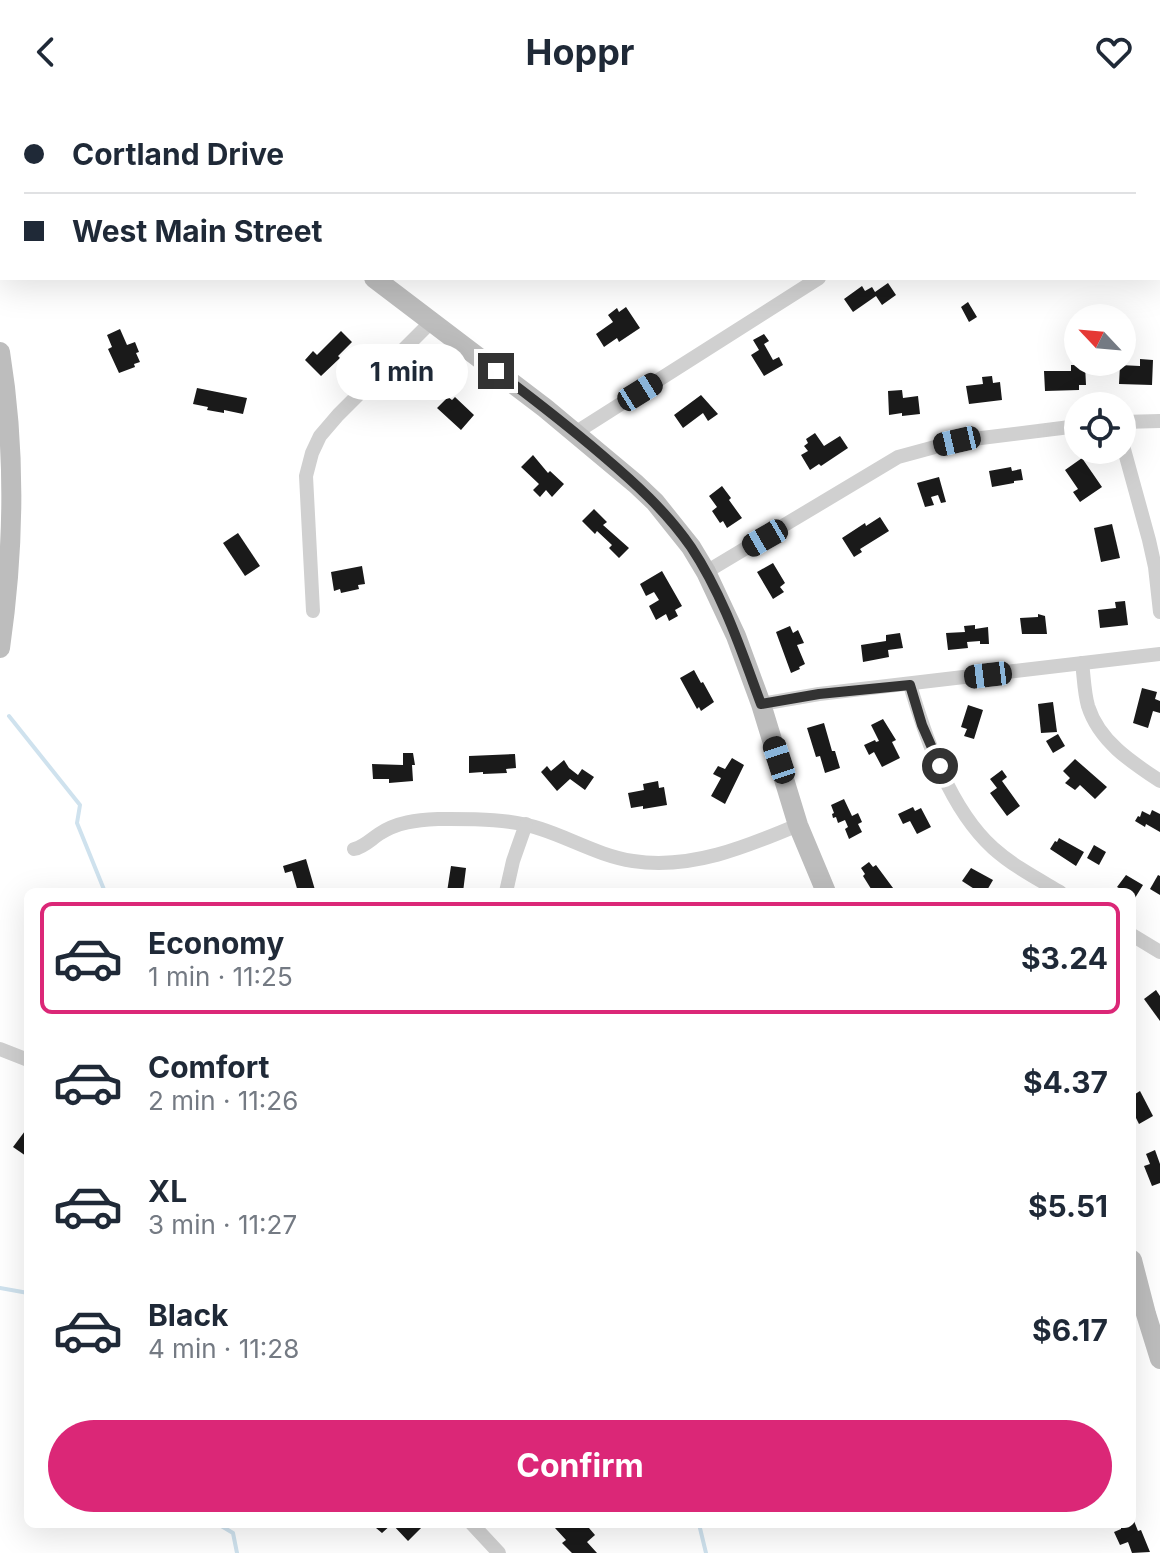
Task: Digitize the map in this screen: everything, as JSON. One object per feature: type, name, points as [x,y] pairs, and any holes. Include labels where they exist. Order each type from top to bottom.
[{"type":"street","points":[[377,280],[575,433],[655,502],[691,547],[731,623],[761,704],[798,825],[824,888]]},
{"type":"street","points":[[575,433],[816,280]]},
{"type":"street","points":[[313,611],[306,476],[312,453],[320,436],[338,415],[432,321]]},
{"type":"street","points":[[0,352],[9,441],[11,527],[9,578],[0,648]]},
{"type":"street","points":[[1136,422],[1160,421]]},
{"type":"street","points":[[706,572],[898,457],[957,441],[1064,428]]},
{"type":"street","points":[[1128,464],[1152,554],[1160,612]]},
{"type":"street","points":[[761,704],[819,694],[1160,654]]},
{"type":"street","points":[[1082,663],[1087,703],[1093,719],[1106,738],[1137,766],[1160,781]]},
{"type":"street","points":[[910,685],[922,725],[952,793],[978,832],[994,849],[1053,888]]},
{"type":"street","points":[[354,849],[362,848],[396,825],[416,820],[482,820],[526,824],[608,856],[642,863],[670,864],[708,858],[798,825]]},
{"type":"street","points":[[507,888],[526,824]]},
{"type":"street","points":[[1136,937],[1160,952]]},
{"type":"street","points":[[0,1049],[24,1058]]},
{"type":"street","points":[[1136,1270],[1153,1312],[1160,1359]]},
{"type":"street","points":[[476,1528],[499,1553]]},
{"type":"building","points":[[888,283],[896,295],[882,305],[876,296],[853,312],[844,299],[862,286],[865,291],[872,287],[875,292]]},
{"type":"building","points":[[968,302],[977,317],[969,322],[961,307]]},
{"type":"building","points":[[626,307],[640,328],[619,342],[617,338],[604,347],[596,334],[613,322],[608,315],[617,308],[619,312]]},
{"type":"building","points":[[120,329],[127,345],[135,342],[140,362],[119,373],[108,349],[112,347],[107,335]]},
{"type":"building","points":[[341,331],[352,342],[321,376],[305,360],[313,351],[317,355]]},
{"type":"building","points":[[764,334],[769,341],[764,344],[773,360],[779,357],[783,365],[764,376],[751,355],[759,350],[753,340]]},
{"type":"building","points":[[1140,359],[1153,360],[1152,385],[1119,384],[1119,376],[1136,376],[1136,366],[1140,366]]},
{"type":"building","points":[[1044,371],[1064,371],[1064,376],[1086,376],[1086,385],[1079,385],[1079,390],[1045,391]]},
{"type":"building","points":[[992,376],[993,383],[1000,382],[1002,400],[969,404],[966,386],[983,384],[982,377]]},
{"type":"building","points":[[197,388],[247,398],[243,414],[207,410],[208,407],[193,404]]},
{"type":"building","points":[[902,390],[903,398],[918,396],[920,414],[889,415],[888,391]]},
{"type":"building","points":[[701,395],[718,414],[708,421],[703,413],[683,428],[674,415]]},
{"type":"building","points":[[448,397],[452,400],[455,397],[474,415],[461,430],[437,408]]},
{"type":"building","points":[[815,433],[824,446],[840,436],[848,448],[810,470],[801,455],[808,451],[804,446],[808,443],[806,439]]},
{"type":"building","points":[[533,455],[548,473],[550,471],[564,484],[552,497],[546,490],[540,497],[533,490],[539,484],[521,467]]},
{"type":"building","points":[[1074,464],[1086,464],[1102,487],[1080,502],[1073,492],[1078,489],[1065,470]]},
{"type":"building","points":[[1011,467],[1012,471],[1021,469],[1023,480],[992,487],[989,471]]},
{"type":"building","points":[[939,477],[946,502],[941,503],[938,495],[931,497],[934,505],[925,507],[917,483]]},
{"type":"building","points":[[722,486],[742,518],[727,528],[712,511],[717,507],[709,496]]},
{"type":"building","points":[[594,509],[607,522],[603,525],[629,548],[619,558],[609,548],[612,545],[582,521]]},
{"type":"building","points":[[880,517],[889,531],[860,549],[862,552],[854,557],[842,538]]},
{"type":"building","points":[[1112,524],[1120,558],[1101,562],[1094,528]]},
{"type":"building","points":[[238,533],[260,566],[245,576],[223,543]]},
{"type":"building","points":[[773,563],[785,583],[780,587],[784,592],[773,599],[757,572]]},
{"type":"building","points":[[362,566],[365,584],[358,585],[359,589],[341,593],[340,589],[334,591],[331,572]]},
{"type":"building","points":[[662,571],[682,606],[675,610],[678,616],[669,621],[666,614],[656,620],[649,606],[659,600],[654,592],[646,596],[640,584]]},
{"type":"building","points":[[1125,601],[1128,625],[1100,628],[1098,610],[1116,608],[1115,602]]},
{"type":"building","points":[[1038,614],[1045,616],[1047,634],[1022,634],[1020,618],[1038,617]]},
{"type":"building","points":[[975,625],[975,629],[988,627],[989,644],[967,642],[968,648],[948,650],[946,633],[965,632],[964,626]]},
{"type":"building","points":[[790,626],[793,633],[798,630],[804,643],[797,645],[805,664],[791,673],[776,632]]},
{"type":"building","points":[[900,633],[903,648],[888,650],[889,657],[863,662],[861,645],[886,641],[886,635]]},
{"type":"building","points":[[694,670],[714,702],[701,711],[680,678]]},
{"type":"building","points":[[1142,688],[1157,692],[1155,699],[1160,701],[1160,713],[1153,711],[1148,728],[1133,723]]},
{"type":"building","points":[[1053,702],[1057,732],[1041,733],[1038,704]]},
{"type":"building","points":[[968,705],[983,710],[974,739],[964,736],[967,729],[961,727]]},
{"type":"building","points":[[883,719],[896,740],[892,742],[900,758],[882,767],[874,752],[869,755],[864,745],[879,741],[871,725]]},
{"type":"building","points":[[824,723],[840,768],[825,773],[820,756],[816,757],[807,728]]},
{"type":"building","points":[[1058,734],[1065,746],[1053,753],[1046,741]]},
{"type":"building","points":[[403,753],[413,753],[413,781],[389,783],[389,779],[373,779],[372,764],[403,765]]},
{"type":"building","points":[[515,754],[516,768],[506,769],[507,773],[469,773],[469,756]]},
{"type":"building","points":[[732,758],[744,765],[725,804],[711,796],[721,778],[713,774],[718,766],[725,769]]},
{"type":"building","points":[[1075,759],[1107,787],[1095,799],[1080,785],[1075,790],[1065,783],[1070,778],[1063,771]]},
{"type":"building","points":[[564,760],[578,775],[582,769],[594,777],[585,790],[570,779],[557,791],[541,772],[547,766],[551,771]]},
{"type":"building","points":[[1002,770],[1007,777],[1002,781],[1020,806],[1007,816],[990,793],[997,788],[990,779]]},
{"type":"building","points":[[658,781],[659,788],[664,787],[667,805],[631,808],[628,793],[644,790],[643,784]]},
{"type":"building","points":[[844,799],[852,816],[858,813],[862,822],[858,824],[862,832],[849,839],[845,820],[838,823],[832,814],[831,805]]},
{"type":"building","points":[[913,807],[915,811],[921,808],[931,827],[917,834],[910,821],[903,824],[898,814]]},
{"type":"building","points":[[1152,810],[1160,814],[1160,832],[1135,821],[1142,811],[1150,815]]},
{"type":"building","points":[[1059,838],[1084,852],[1076,866],[1050,849]]},
{"type":"building","points":[[1094,845],[1106,852],[1099,865],[1087,858]]},
{"type":"building","points":[[306,859],[314,888],[297,888],[292,871],[285,873],[283,866]]},
{"type":"building","points":[[869,862],[873,867],[876,865],[893,888],[870,888],[861,868]]},
{"type":"building","points":[[451,866],[466,868],[464,888],[448,888]]},
{"type":"building","points":[[971,868],[993,880],[988,888],[973,888],[962,881]]},
{"type":"building","points":[[1126,875],[1143,885],[1136,896],[1136,888],[1117,887]]},
{"type":"building","points":[[1160,876],[1160,895],[1150,889]]},
{"type":"building","points":[[1156,990],[1160,996],[1160,1021],[1144,999]]},
{"type":"building","points":[[1140,1091],[1153,1116],[1139,1124],[1136,1118],[1136,1094]]},
{"type":"building","points":[[24,1132],[24,1155],[13,1147]]},
{"type":"building","points":[[1155,1150],[1160,1164],[1160,1183],[1152,1186],[1144,1166],[1150,1164],[1146,1154]]},
{"type":"building","points":[[1136,1526],[1138,1531],[1141,1530],[1150,1552],[1132,1553],[1128,1542],[1120,1545],[1114,1532]]},
{"type":"building","points":[[396,1528],[421,1528],[408,1541]]},
{"type":"building","points":[[555,1528],[589,1528],[595,1535],[587,1542],[597,1553],[572,1553],[562,1543],[566,1540]]},
{"type":"waterway","points":[[9,716],[80,805],[77,823],[103,888]]},
{"type":"waterway","points":[[0,1288],[24,1292]]},
{"type":"waterway","points":[[225,1528],[233,1533],[237,1553]]},
{"type":"waterway","points":[[700,1528],[706,1553]]},
{"type":"route","points":[[496,371],[636,484],[673,524],[706,572],[736,636],[761,704],[819,694],[910,685],[922,725],[940,766]]}]
